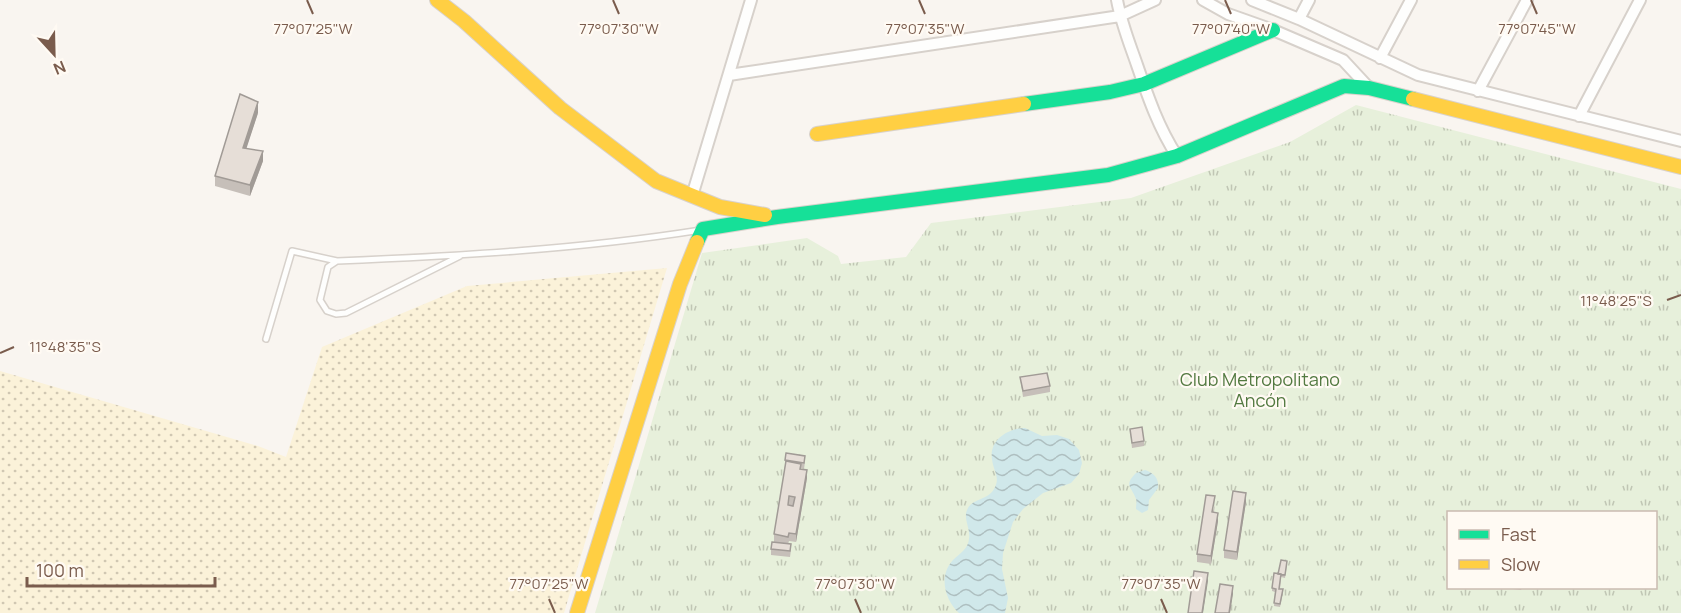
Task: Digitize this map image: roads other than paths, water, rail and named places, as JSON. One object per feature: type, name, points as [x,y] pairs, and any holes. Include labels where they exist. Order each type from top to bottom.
[{"type":"street","points":[[437,0],[464,21],[560,108],[656,181],[720,207],[777,217]]},
{"type":"street","points":[[692,196],[751,0]]},
{"type":"street","points":[[1117,0],[1120,16],[1144,84],[1167,140],[1177,156]]},
{"type":"street","points":[[729,75],[1120,16],[1155,0]]},
{"type":"street","points":[[1203,0],[1228,14],[1273,30],[1343,60],[1369,88]]},
{"type":"street","points":[[1252,0],[1299,19],[1418,75],[1579,116],[1680,138]]},
{"type":"street","points":[[1299,19],[1309,0]]},
{"type":"street","points":[[1380,58],[1411,0]]},
{"type":"street","points":[[1478,91],[1527,0]]},
{"type":"street","points":[[1579,116],[1640,0]]},
{"type":"street","points":[[817,134],[1110,92],[1144,84],[1273,30]]},
{"type":"street","points":[[577,613],[680,284],[703,229],[777,217],[1108,175],[1177,156],[1344,86],[1369,88],[1681,167]]},
{"type":"lane","points":[[266,339],[292,251],[337,261],[460,255],[666,235],[703,229]]},
{"type":"lane","points":[[337,261],[328,267],[320,300],[327,311],[336,314],[346,313],[460,255]]},
{"type":"water","points":[[1025,428],[1042,436],[1057,435],[1069,439],[1079,450],[1082,463],[1079,474],[1071,483],[1043,493],[1023,509],[1013,522],[1003,553],[1002,569],[1008,598],[1005,613],[959,613],[947,595],[945,580],[948,566],[968,542],[966,512],[974,502],[991,493],[996,485],[997,477],[992,452],[997,441],[1012,430]]},
{"type":"water","points":[[1145,470],[1155,476],[1158,488],[1149,500],[1148,510],[1142,513],[1136,509],[1136,499],[1129,484],[1136,473]]},
{"type":"park label","name":"Club Metropolitano Ancón","points":[[1260,389]]}]
